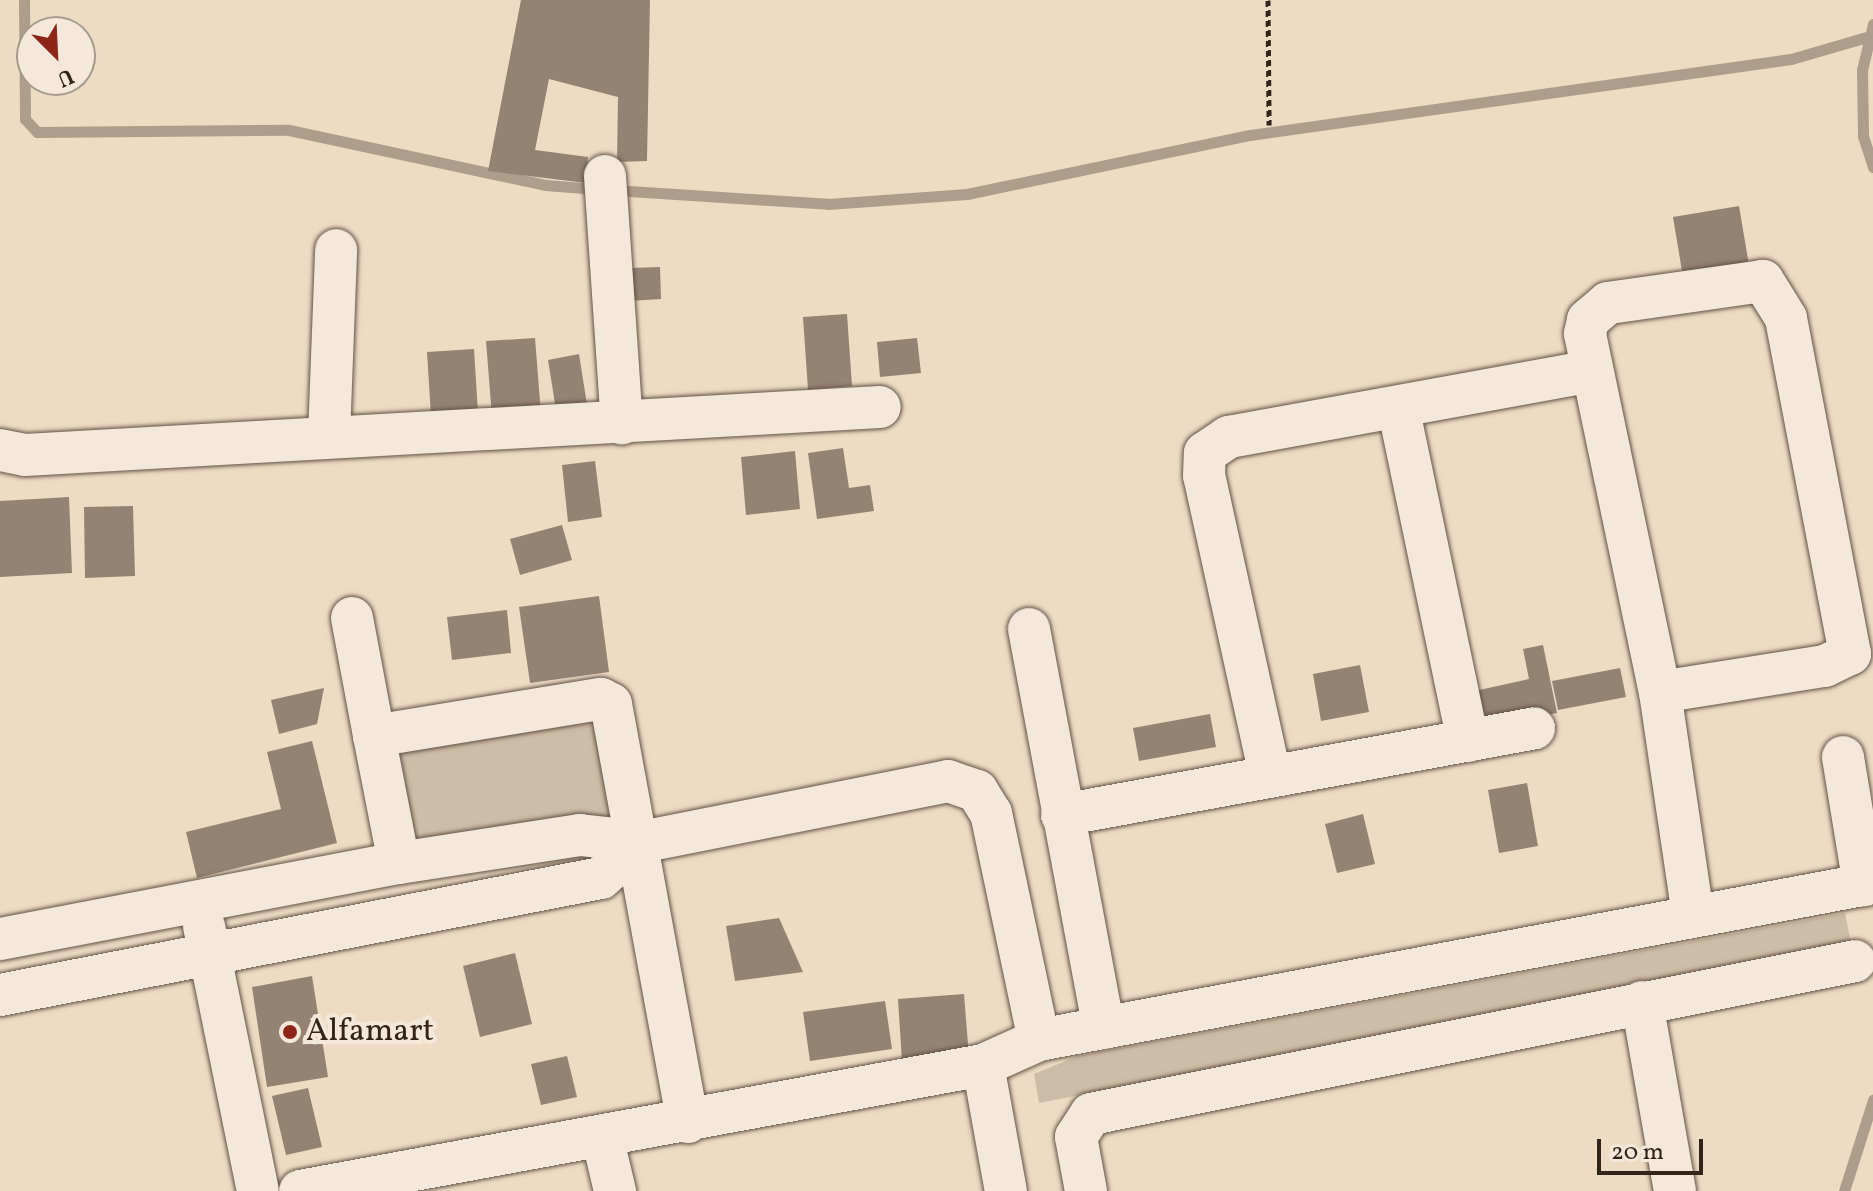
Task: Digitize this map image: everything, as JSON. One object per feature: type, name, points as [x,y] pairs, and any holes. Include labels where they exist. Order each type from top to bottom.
[{"type":"street","points":[[606,191],[622,423]]},
{"type":"street","points":[[329,436],[336,250]]},
{"type":"street","points":[[1660,692],[1825,666],[1850,654],[1786,318],[1776,293],[1754,279],[1608,303],[1588,320],[1592,371],[1660,692],[1693,915]]},
{"type":"street","points":[[1270,775],[1204,476],[1205,453],[1229,437],[1399,411],[1592,371]]},
{"type":"street","points":[[0,450],[25,455],[880,407]]},
{"type":"street","points":[[1399,411],[1468,741]]},
{"type":"street","points":[[352,618],[399,863]]},
{"type":"street","points":[[1029,629],[1104,1028]]},
{"type":"street","points":[[374,736],[601,699],[617,712],[688,1122]]},
{"type":"street","points":[[1062,815],[1534,728]]},
{"type":"street","points":[[300,1191],[688,1122],[983,1065],[1039,1040],[1868,884],[1843,757]]},
{"type":"street","points":[[0,939],[399,863],[580,835],[641,842],[948,781],[977,791],[991,813],[1039,1040]]},
{"type":"street","points":[[0,995],[601,878],[641,842]]},
{"type":"street","points":[[198,900],[258,1191]]},
{"type":"street","points":[[1086,1191],[1076,1137],[1091,1114],[1855,961]]},
{"type":"street","points":[[1642,1002],[1675,1191]]},
{"type":"street","points":[[983,1065],[1006,1191]]},
{"type":"street","points":[[602,1136],[615,1191]]},
{"type":"path","points":[[1268,0],[1269,125]]},
{"type":"shaded area","points":[[595,719],[610,816],[410,847],[393,748]]},
{"type":"shaded area","points":[[1845,913],[1851,943],[1039,1103],[1034,1074],[1078,1056]]},
{"type":"building","points":[[521,0],[650,0],[647,161],[617,162],[618,97],[549,79],[535,150],[588,157],[586,183],[488,171]]},
{"type":"building","points":[[1739,206],[1749,265],[1683,277],[1673,217]]},
{"type":"building","points":[[660,267],[661,299],[629,301],[631,268]]},
{"type":"building","points":[[847,314],[852,386],[808,390],[803,317]]},
{"type":"building","points":[[535,338],[541,414],[492,417],[486,341]]},
{"type":"building","points":[[917,338],[921,373],[880,377],[877,342]]},
{"type":"building","points":[[474,349],[478,413],[431,416],[427,352]]},
{"type":"building","points":[[579,354],[588,411],[557,416],[548,360]]},
{"type":"building","points":[[843,448],[849,488],[870,485],[874,511],[817,519],[808,453]]},
{"type":"building","points":[[795,451],[800,509],[746,515],[741,457]]},
{"type":"building","points":[[595,461],[602,517],[568,522],[562,465]]},
{"type":"building","points":[[69,497],[72,573],[0,577],[0,501]]},
{"type":"building","points":[[133,506],[135,576],[85,578],[84,507]]},
{"type":"building","points":[[562,525],[572,560],[520,575],[510,539]]},
{"type":"building","points":[[599,596],[609,672],[530,683],[519,607]]},
{"type":"building","points":[[507,610],[511,653],[452,660],[447,617]]},
{"type":"building","points":[[1543,645],[1557,713],[1477,729],[1470,692],[1529,679],[1523,649]]},
{"type":"building","points":[[1360,665],[1369,712],[1321,721],[1313,674]]},
{"type":"building","points":[[1620,668],[1626,697],[1558,710],[1552,681]]},
{"type":"building","points":[[324,688],[317,724],[279,734],[271,700]]},
{"type":"building","points":[[1210,714],[1216,747],[1139,761],[1133,728]]},
{"type":"building","points":[[312,741],[337,843],[197,878],[186,832],[281,809],[267,752]]},
{"type":"building","points":[[1527,783],[1538,846],[1499,853],[1488,790]]},
{"type":"building","points":[[1363,814],[1375,864],[1337,873],[1325,824]]},
{"type":"building","points":[[779,918],[803,972],[735,981],[726,926]]},
{"type":"building","points":[[515,953],[532,1024],[480,1037],[463,966]]},
{"type":"building","name":"Alfamart","points":[[312,976],[328,1077],[267,1087],[252,987]]},
{"type":"building","points":[[964,994],[969,1057],[902,1062],[898,999]]},
{"type":"building","points":[[885,1001],[892,1049],[810,1061],[803,1012]]},
{"type":"building","points":[[567,1056],[577,1097],[541,1105],[531,1064]]},
{"type":"building","points":[[308,1088],[322,1147],[286,1155],[272,1096]]},
{"type":"waterway","points":[[24,0],[25,119],[37,132],[289,130],[545,185],[597,189]]},
{"type":"waterway","points":[[1873,24],[1862,70],[1863,136],[1873,167]]},
{"type":"waterway","points":[[614,190],[828,204],[967,194],[1250,135],[1791,59],[1870,36]]},
{"type":"waterway","points":[[1844,1191],[1873,1100]]},
{"type":"place","name":"Alfamart","points":[[290,1032]]}]
